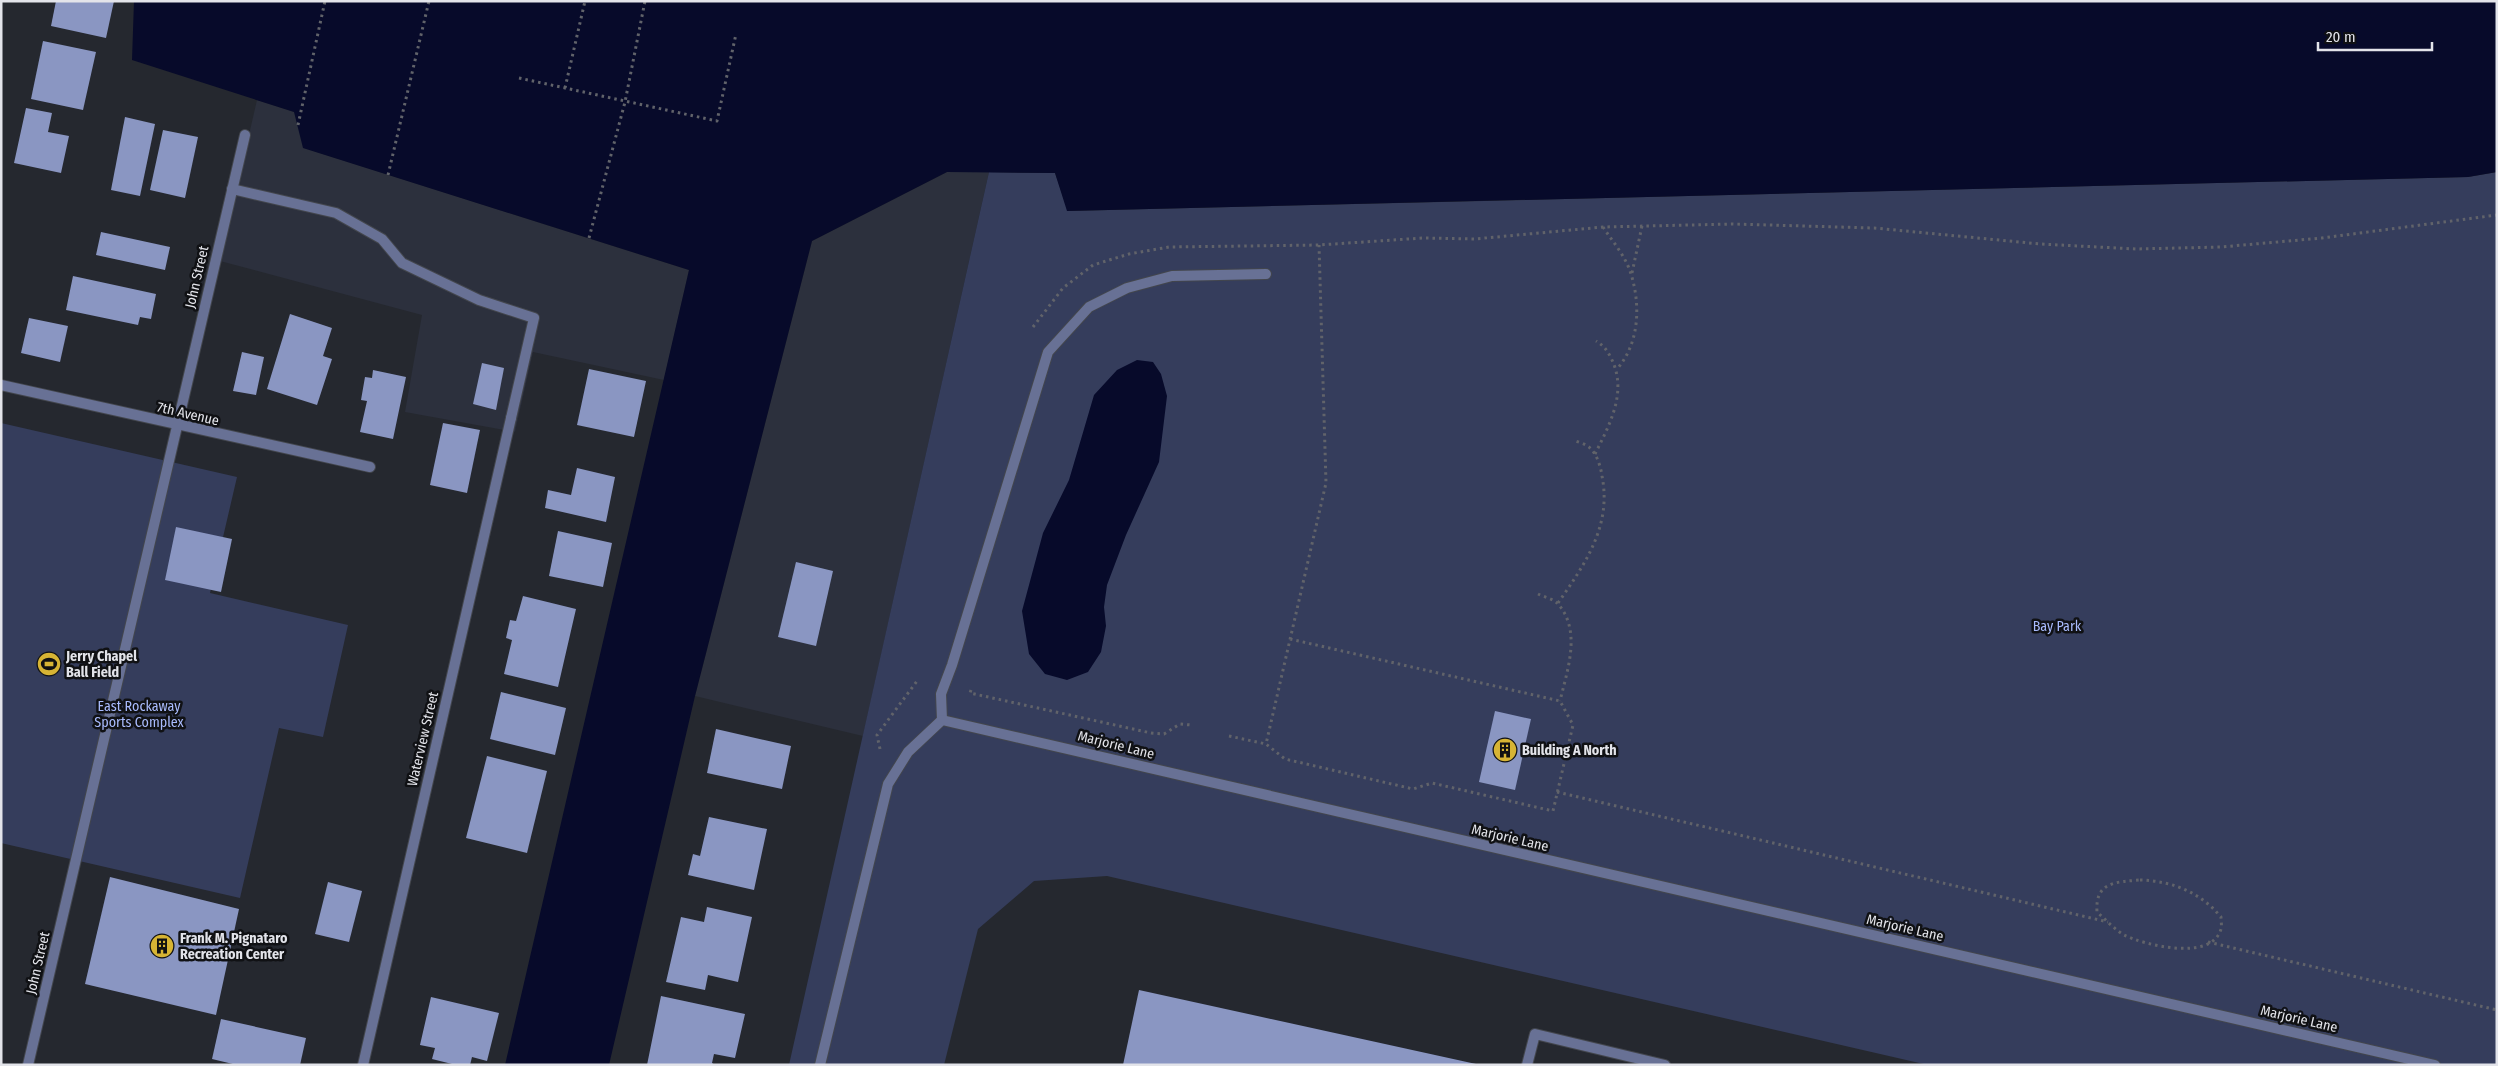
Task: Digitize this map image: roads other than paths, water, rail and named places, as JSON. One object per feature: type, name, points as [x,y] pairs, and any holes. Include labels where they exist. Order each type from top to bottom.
[{"type":"street","name":"John Street","points":[[28,1065],[245,135]]},
{"type":"street","name":"Waterview Street","points":[[232,189],[336,213],[382,239],[402,263],[479,300],[534,318],[363,1065]]},
{"type":"street","points":[[820,1065],[888,784],[908,752],[942,720],[941,694],[952,664],[1048,352],[1089,307],[1127,288],[1172,276],[1266,274]]},
{"type":"street","name":"7th Avenue","points":[[1,384],[370,468]]},
{"type":"street","name":"Marjorie Lane","points":[[942,720],[2435,1065]]},
{"type":"street","points":[[1527,1065],[1535,1034],[1665,1065]]},
{"type":"place","name":"Jerry Chapel Ball Field","points":[[49,664]]},
{"type":"place","name":"Building A North","points":[[1505,750]]},
{"type":"place","name":"Frank M. Pignataro Recreation Center","points":[[162,946]]},
{"type":"park label","name":"Bay Park","points":[[2057,626]]},
{"type":"park label","name":"East Rockaway Sports Complex","points":[[139,714]]}]
